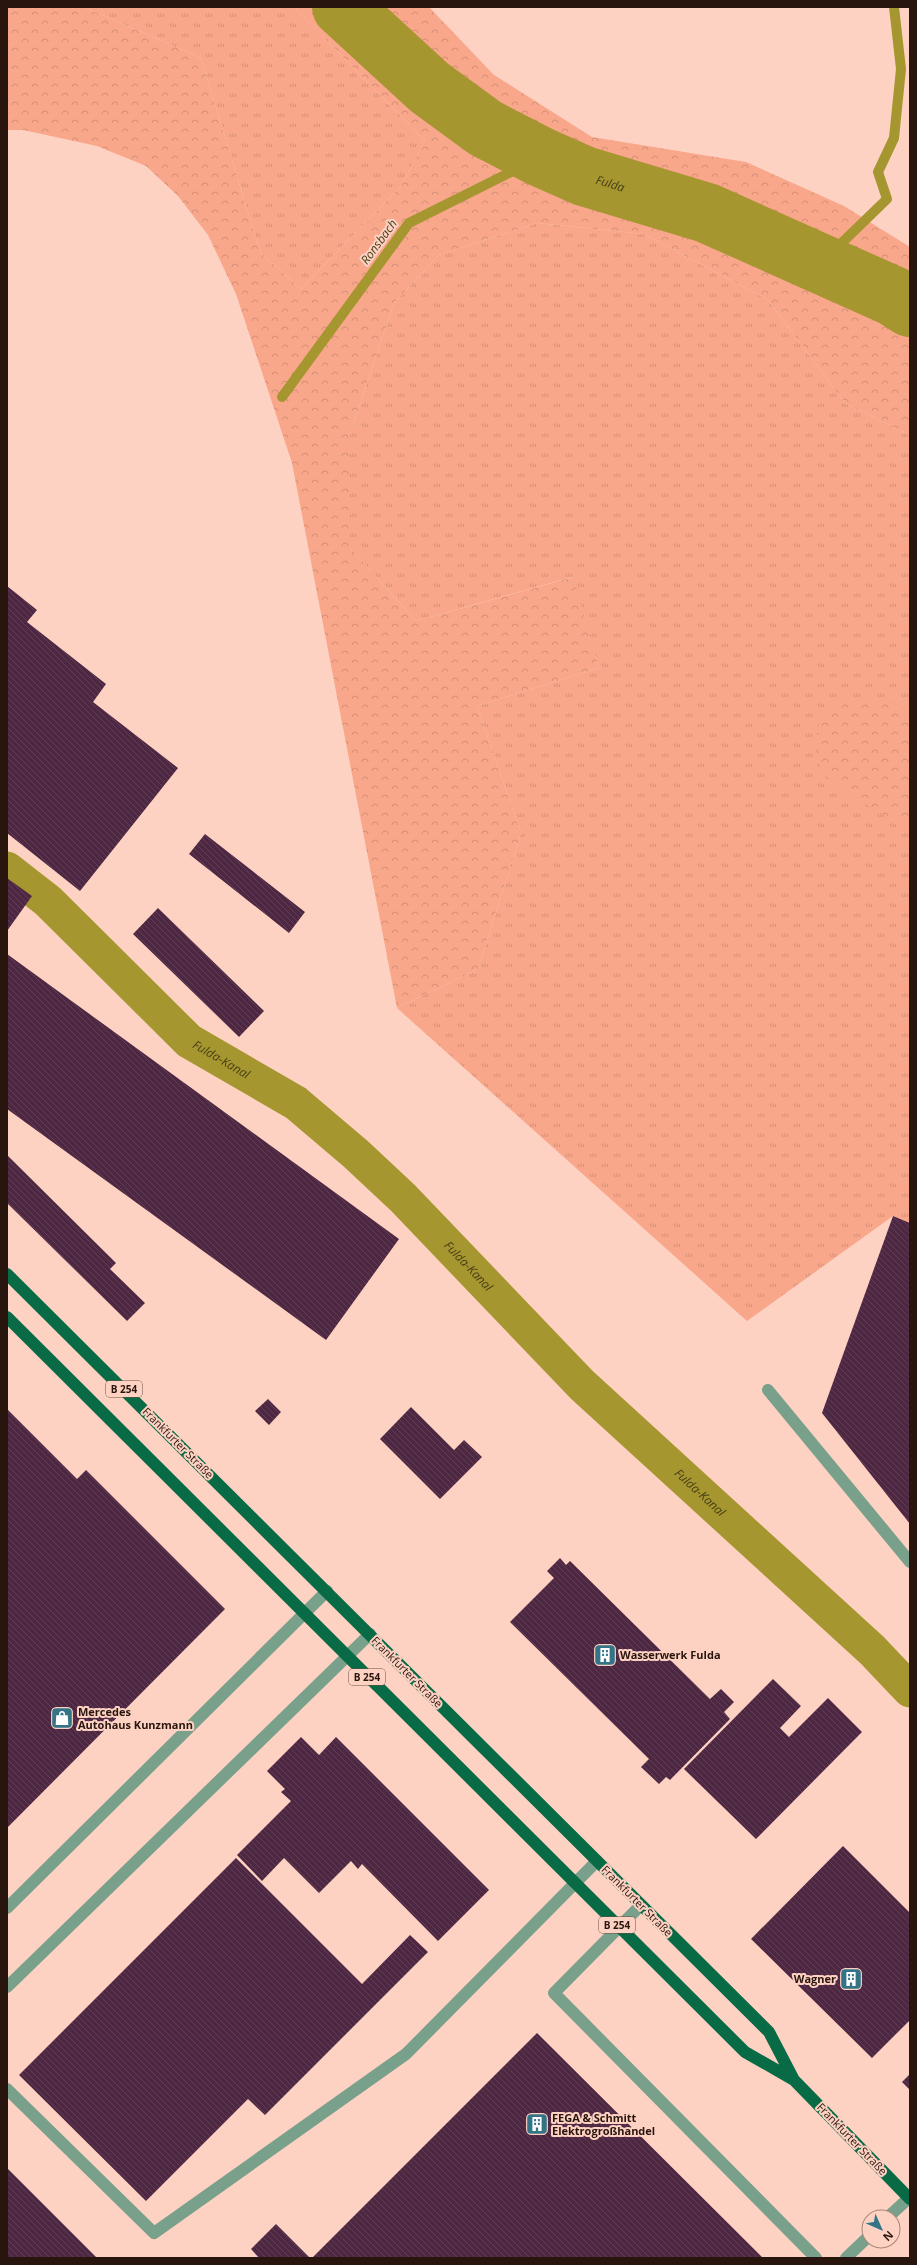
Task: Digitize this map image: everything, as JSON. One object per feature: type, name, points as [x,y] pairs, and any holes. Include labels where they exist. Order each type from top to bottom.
[{"type":"main road","name":"Frankfurter Straße","points":[[7,1274],[769,2032],[794,2080]]},
{"type":"main road","name":"Frankfurter Straße","points":[[7,1317],[303,1614],[745,2052],[794,2080],[909,2198]]},
{"type":"lane","points":[[768,1390],[910,1562]]},
{"type":"lane","points":[[7,1908],[327,1591]]},
{"type":"lane","points":[[7,1987],[370,1634]]},
{"type":"lane","points":[[7,2089],[154,2233],[406,2054],[597,1861]]},
{"type":"lane","points":[[641,1905],[554,1993],[816,2258]]},
{"type":"lane","points":[[897,2209],[909,2198]]},
{"type":"lane","points":[[846,2258],[861,2244]]},
{"type":"green space","points":[[7,7],[84,7],[201,58],[260,252],[301,289],[401,186],[425,141],[294,7],[429,7],[494,75],[592,137],[746,162],[844,206],[910,247],[910,435],[845,403],[768,300],[644,234],[537,223],[439,255],[394,303],[350,434],[350,548],[416,621],[573,577],[599,668],[477,706],[521,833],[478,969],[397,1008],[292,463],[236,294],[208,235],[178,196],[146,166],[97,146],[23,130],[7,130]]},
{"type":"green space","points":[[84,7],[294,7],[425,141],[401,186],[301,289],[260,252],[201,58]]},
{"type":"green space","points":[[537,223],[644,234],[768,300],[845,403],[910,435],[910,1223],[893,1216],[747,1321],[397,1008],[478,969],[521,833],[477,706],[599,668],[572,577],[416,621],[350,548],[350,434],[394,303],[439,255]]},
{"type":"green space","points":[[846,700],[891,703],[910,710],[910,833],[895,821],[855,798],[822,775],[815,746],[820,717]]},
{"type":"building","points":[[7,586],[37,610],[27,622],[106,684],[93,702],[178,768],[80,891],[7,833]]},
{"type":"building","points":[[205,834],[305,912],[289,933],[189,854]]},
{"type":"building","points":[[7,878],[32,896],[7,931]]},
{"type":"building","points":[[158,908],[264,1011],[239,1037],[133,934]]},
{"type":"building","points":[[7,954],[399,1239],[326,1340],[7,1109]]},
{"type":"building","points":[[7,1155],[116,1263],[110,1269],[145,1303],[127,1321],[7,1203]]},
{"type":"building","points":[[893,1216],[910,1223],[910,1524],[822,1413]]},
{"type":"building","points":[[268,1399],[281,1412],[269,1425],[255,1411]]},
{"type":"building","points":[[411,1407],[454,1450],[464,1440],[482,1457],[440,1499],[380,1439]]},
{"type":"building","name":"Mercedes Autohaus Kunzmann","points":[[7,1409],[77,1479],[86,1470],[225,1609],[7,1828]]},
{"type":"building","name":"Wasserwerk Fulda","points":[[560,1558],[566,1565],[570,1561],[710,1699],[721,1689],[734,1702],[724,1712],[730,1719],[670,1780],[666,1777],[659,1784],[641,1767],[649,1759],[510,1622],[554,1578],[547,1571]]},
{"type":"building","points":[[773,1679],[801,1706],[780,1728],[789,1737],[828,1698],[862,1732],[756,1839],[684,1769]]},
{"type":"building","points":[[301,1737],[319,1755],[336,1737],[489,1890],[438,1941],[362,1864],[358,1869],[351,1861],[319,1893],[284,1858],[262,1881],[237,1855],[291,1801],[281,1792],[285,1789],[267,1771]]},
{"type":"building","name":"Wagner","points":[[843,1846],[910,1913],[910,2020],[872,2058],[751,1939]]},
{"type":"building","points":[[236,1858],[362,1984],[410,1935],[428,1952],[265,2115],[248,2099],[146,2201],[19,2075]]},
{"type":"building","name":"FEGA & Schmitt Elektrogroßhandel","points":[[537,2033],[763,2258],[312,2258]]},
{"type":"building","points":[[910,2074],[910,2090],[902,2082]]},
{"type":"building","points":[[7,2168],[97,2258],[7,2258]]},
{"type":"building","points":[[276,2224],[310,2258],[259,2258],[251,2249]]},
{"type":"waterway","name":"Fulda","points":[[342,7],[429,87],[485,128],[541,157],[584,176],[707,213],[893,296],[910,307]]},
{"type":"waterway","points":[[821,263],[887,199],[878,172],[894,138],[901,69],[894,7]]},
{"type":"waterway","name":"Ronsbach","points":[[282,397],[409,223],[541,157]]},
{"type":"waterway","name":"Fulda-Kanal","points":[[7,869],[48,901],[189,1041],[296,1103],[356,1154],[403,1198],[582,1385],[872,1650],[910,1690]]},
{"type":"place","name":"Wasserwerk Fulda","points":[[605,1655]]},
{"type":"place","name":"Mercedes Autohaus Kunzmann","points":[[62,1718]]},
{"type":"place","name":"Wagner","points":[[851,1979]]},
{"type":"place","name":"FEGA & Schmitt Elektrogroßhandel","points":[[537,2124]]}]
